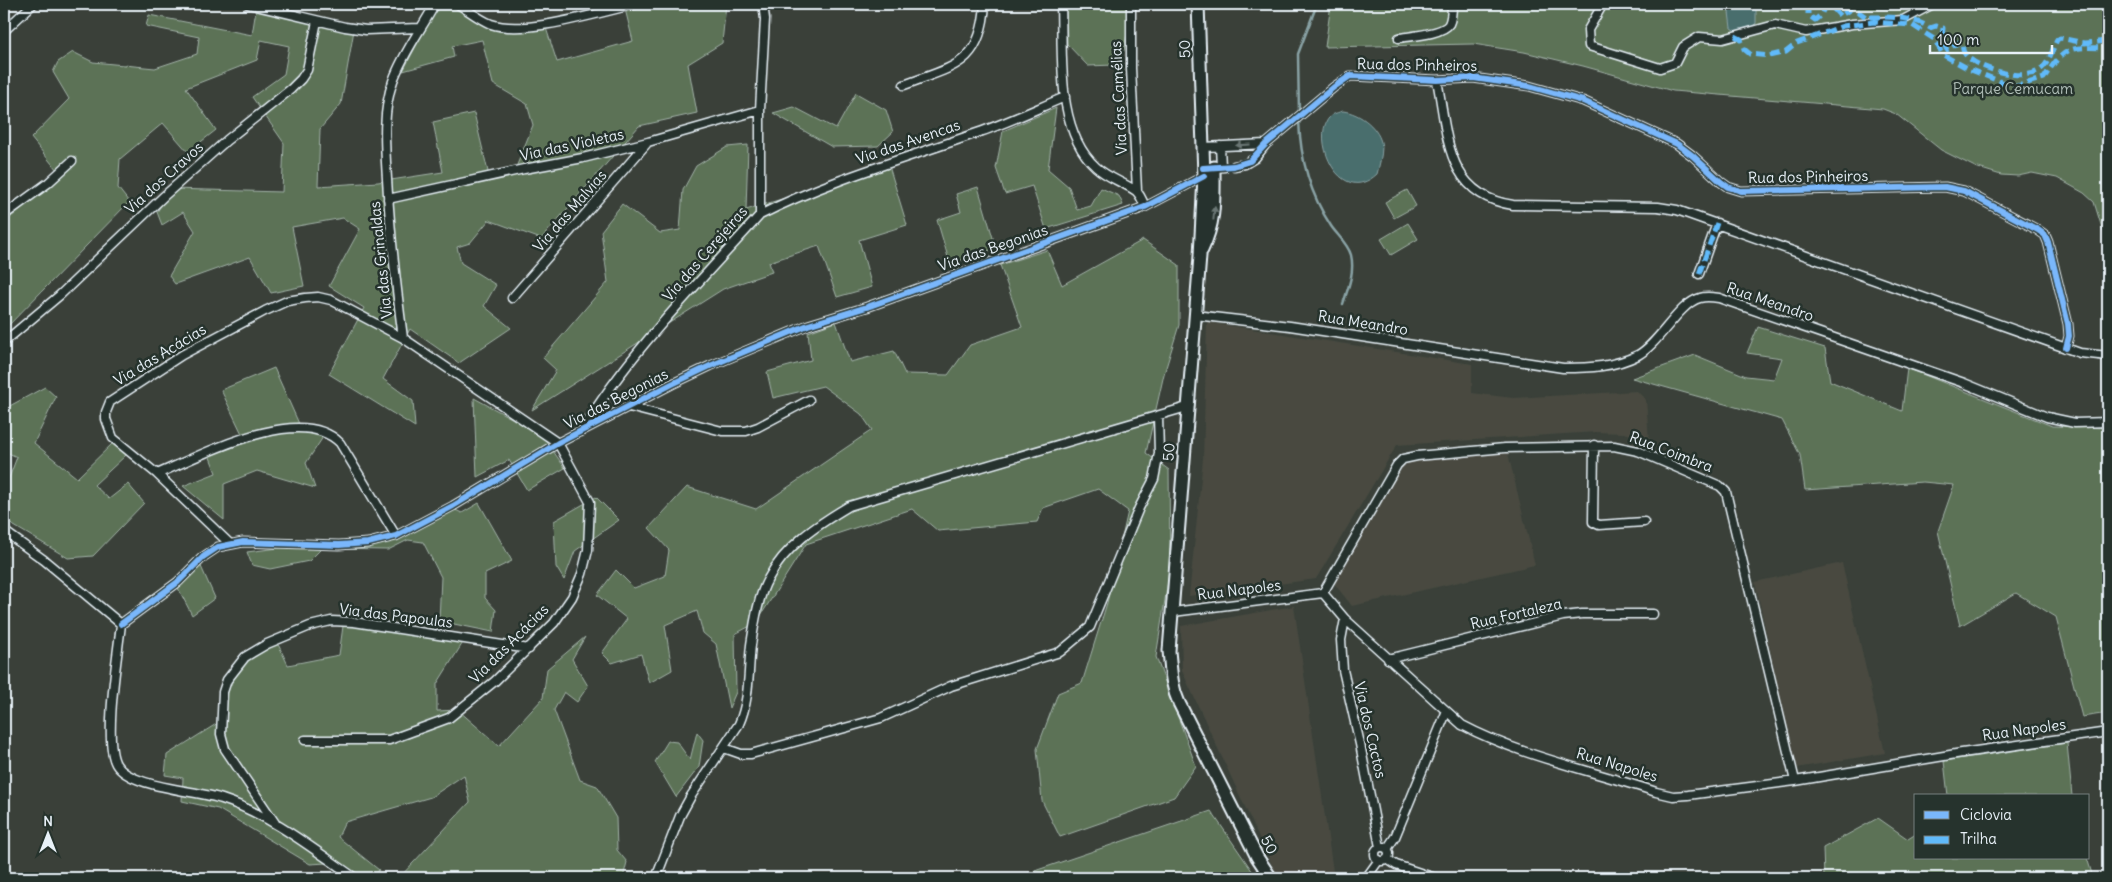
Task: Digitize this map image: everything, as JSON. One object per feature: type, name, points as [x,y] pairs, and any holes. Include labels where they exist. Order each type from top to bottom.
[{"type":"main road","name":"50","points":[[1198,4],[1203,147],[1213,169],[1200,256],[1187,407],[1170,651],[1174,691],[1257,857],[1271,878]]},
{"type":"street","points":[[4,31],[33,4]]},
{"type":"street","points":[[248,4],[317,21],[366,30],[419,28]]},
{"type":"street","name":"Via das Grinaldas","points":[[435,4],[419,28],[400,63],[388,99],[385,132],[388,199],[394,270],[403,338],[558,443]]},
{"type":"street","points":[[458,4],[491,24],[511,26],[555,24],[636,4]]},
{"type":"street","name":"Via das Cerejeiras","points":[[581,432],[596,408],[652,336],[760,215],[760,110],[765,19],[763,4]]},
{"type":"street","points":[[904,84],[958,65],[968,56],[977,43],[982,27],[984,4]]},
{"type":"street","points":[[1062,4],[1065,97],[1076,139],[1085,155],[1097,168],[1137,191],[1145,207]]},
{"type":"street","name":"Via das Camélias","points":[[1131,4],[1131,58],[1137,191]]},
{"type":"street","points":[[1399,38],[1434,32],[1444,28],[1449,24],[1452,4]]},
{"type":"street","points":[[1603,4],[1588,30],[1589,46],[1660,68],[1675,63],[1683,47],[1699,37],[1723,39],[1775,25],[1806,32],[1852,24],[1903,20],[1933,4]]},
{"type":"street","name":"Via dos Cravos","points":[[4,342],[60,295],[150,209],[227,140],[302,79],[307,70],[317,21]]},
{"type":"street","name":"Rua dos Pinheiros","points":[[1234,166],[1250,162],[1266,144],[1334,87],[1350,76],[1437,80],[1473,78],[1529,86],[1583,101],[1677,144],[1721,182],[1734,189],[1946,187],[1964,191],[2044,235],[2048,242],[2068,324],[2070,336],[2066,348]]},
{"type":"street","name":"Rua dos Pinheiros","points":[[1437,80],[1452,157],[1459,173],[1474,190],[1499,203],[1513,205],[1667,208],[1717,223],[2088,356],[2108,356]]},
{"type":"street","name":"Via das Avencas","points":[[760,215],[785,202],[831,184],[978,133],[1065,97]]},
{"type":"street","name":"Via das Violetas","points":[[388,199],[524,168],[583,158],[648,142],[760,110]]},
{"type":"street","name":"Via das Malvias","points":[[512,298],[648,142]]},
{"type":"street","points":[[1203,147],[1266,144]]},
{"type":"street","points":[[1213,169],[1220,146]]},
{"type":"street","points":[[4,215],[48,183],[72,161]]},
{"type":"street","name":"Via das Begonias","points":[[121,624],[178,582],[203,557],[218,547],[229,543],[243,542],[368,543],[396,536],[452,506],[558,443],[672,384],[808,325],[867,307],[1145,207],[1213,169]]},
{"type":"street","points":[[1699,274],[1717,223]]},
{"type":"street","name":"Via das Acácias","points":[[229,543],[157,474],[113,438],[107,426],[106,412],[110,402],[182,355],[265,311],[288,302],[311,298],[330,300],[403,338]]},
{"type":"street","name":"Rua Meandro","points":[[1195,315],[1290,326],[1563,368],[1588,368],[1623,362],[1640,354],[1654,342],[1691,302],[1700,298],[1719,298],[1964,384],[2047,418],[2075,423],[2108,422]]},
{"type":"street","points":[[629,407],[722,432],[737,432],[758,427],[809,400]]},
{"type":"street","points":[[656,878],[680,816],[691,796],[739,724],[744,711],[751,645],[757,614],[767,580],[789,549],[816,525],[848,506],[1187,407]]},
{"type":"street","points":[[724,748],[741,754],[751,754],[881,718],[951,686],[1060,652],[1070,645],[1090,626],[1139,508],[1154,479],[1159,452],[1158,416]]},
{"type":"street","points":[[157,474],[247,438],[291,428],[322,430],[334,436],[340,443],[396,536]]},
{"type":"street","name":"Via das Acácias","points":[[305,740],[389,740],[449,718],[495,681],[554,623],[572,597],[582,574],[588,550],[590,502],[558,443]]},
{"type":"street","points":[[1594,445],[1593,522],[1599,525],[1644,522]]},
{"type":"street","name":"Rua Coimbra","points":[[1323,593],[1396,465],[1403,459],[1505,448],[1594,445],[1614,446],[1638,451],[1720,486],[1726,492],[1794,781]]},
{"type":"street","points":[[4,531],[44,560],[121,624],[114,679],[112,742],[116,763],[129,776],[142,782],[222,799],[275,823],[355,878]]},
{"type":"street","name":"Rua Napoles","points":[[1173,612],[1323,593],[1345,619],[1446,713],[1462,725],[1493,739],[1556,761],[1673,796],[1794,781],[1962,753],[2108,732]]},
{"type":"street","name":"Rua Fortaleza","points":[[1388,659],[1563,616],[1582,614],[1653,614]]},
{"type":"street","name":"Via dos Cactos","points":[[1345,619],[1341,640],[1342,670],[1384,848]]},
{"type":"street","name":"Via das Papoulas","points":[[275,823],[226,749],[222,734],[223,692],[227,680],[245,657],[267,644],[310,626],[331,621],[354,622],[529,648]]},
{"type":"street","points":[[1435,878],[1383,860],[1375,854],[1395,837],[1446,713]]},
{"type":"street","points":[[1366,878],[1389,854],[1384,848]]},
{"type":"shaded area","points":[[1207,322],[1472,364],[1472,393],[1513,398],[1637,391],[1646,400],[1649,440],[1624,433],[1596,432],[1397,445],[1316,579],[1189,596],[1203,459]]},
{"type":"shaded area","points":[[1507,449],[1535,565],[1352,606],[1332,581],[1404,459]]},
{"type":"shaded area","points":[[1842,563],[1885,753],[1796,768],[1755,582]]},
{"type":"shaded area","points":[[1294,606],[1334,878],[1278,878],[1182,671],[1181,626]]},
{"type":"green space","points":[[438,4],[449,4],[490,28],[546,28],[557,62],[633,41],[625,9],[645,4],[726,4],[722,43],[688,64],[697,113],[639,126],[541,239],[489,220],[470,243],[457,247],[461,263],[496,285],[484,306],[511,328],[459,363],[410,329],[383,379],[413,401],[415,427],[329,374],[364,308],[329,286],[360,229],[343,218],[292,227],[304,286],[271,293],[250,257],[175,284],[169,276],[195,231],[183,212],[162,225],[157,212],[171,189],[282,192],[284,143],[252,97],[284,74],[289,46],[261,40],[257,60],[186,88],[216,130],[188,152],[163,123],[120,159],[118,188],[129,202],[4,330],[4,223],[61,175],[31,138],[69,99],[53,72],[58,62],[73,52],[93,62],[155,68],[197,54],[199,37],[146,26],[149,15],[252,35],[256,10],[354,30],[341,104],[320,129],[318,186],[378,182],[443,172],[433,122],[474,113],[490,180],[513,175],[533,125],[527,104],[493,84],[482,40],[452,46],[454,57],[403,71]]},
{"type":"green space","points":[[1066,4],[1132,4],[1124,50],[1114,65],[1088,66],[1067,44]]},
{"type":"green space","name":"Parque Cemucam","points":[[1331,4],[2108,4],[2108,242],[2105,238],[2094,202],[2084,193],[2057,178],[2032,173],[2018,176],[2001,175],[1975,167],[1941,150],[1896,114],[1883,109],[1673,91],[1524,52],[1473,44],[1325,47]]},
{"type":"green space","points":[[856,93],[886,110],[893,132],[878,146],[832,147],[773,113],[794,107],[836,129]]},
{"type":"green space","points":[[1056,108],[1048,169],[1069,187],[1077,210],[1091,206],[1101,188],[1119,196],[1123,205],[1046,229],[1032,186],[1005,194],[996,168],[1003,131]]},
{"type":"green space","points":[[748,145],[746,210],[889,166],[907,225],[859,240],[872,287],[837,297],[819,246],[769,262],[772,272],[723,289],[532,410],[556,370],[543,358],[608,282],[601,231],[622,204],[660,233],[680,230],[683,190],[696,166],[727,147]]},
{"type":"green space","points":[[978,187],[996,248],[950,264],[937,220],[961,212],[956,194]]},
{"type":"green space","points":[[1407,190],[1416,206],[1394,218],[1385,202]]},
{"type":"green space","points":[[1408,223],[1418,239],[1391,255],[1381,239]]},
{"type":"green space","points":[[1143,240],[1179,265],[1179,325],[1164,374],[1146,453],[1169,470],[1170,568],[1156,657],[1196,766],[1174,797],[1060,837],[1042,801],[1037,749],[1058,693],[1082,683],[1107,603],[1128,511],[1098,489],[1043,508],[1037,522],[938,531],[912,509],[806,544],[756,623],[735,634],[736,692],[729,708],[716,644],[703,633],[697,611],[665,625],[672,670],[649,683],[641,654],[612,663],[602,653],[627,619],[597,595],[616,570],[634,588],[665,576],[669,550],[649,528],[687,487],[756,509],[872,430],[861,414],[823,386],[773,398],[767,372],[811,360],[808,332],[836,322],[850,362],[894,351],[905,374],[948,375],[970,345],[1022,327],[1000,265],[1047,250],[1062,285]]},
{"type":"green space","points":[[1758,327],[1825,348],[1830,381],[1902,411],[1907,368],[2052,426],[2108,428],[2108,713],[2082,717],[2056,617],[2016,593],[1960,626],[1938,531],[1954,485],[1923,482],[1805,490],[1800,455],[1782,420],[1632,378],[1695,355],[1746,376],[1774,379],[1782,358],[1747,353]]},
{"type":"green space","points":[[274,368],[300,426],[327,431],[306,463],[315,488],[257,471],[224,484],[224,520],[183,486],[216,473],[208,452],[244,438],[221,390]]},
{"type":"green space","points":[[45,387],[56,397],[34,443],[77,478],[114,442],[126,455],[94,485],[109,499],[128,484],[144,503],[93,556],[68,558],[4,520],[4,491],[17,457],[4,451],[4,409]]},
{"type":"green space","points":[[474,398],[541,434],[565,468],[527,490],[509,460],[477,477]]},
{"type":"green space","points":[[596,497],[619,520],[575,551],[564,580],[556,567],[554,521]]},
{"type":"green space","points":[[479,503],[512,561],[485,574],[485,598],[496,610],[493,632],[439,621],[441,577],[423,542],[408,540],[388,550],[321,549],[309,561],[270,569],[252,565],[247,552],[302,545],[396,539],[451,508],[462,513]]},
{"type":"green space","points":[[199,562],[215,598],[192,615],[177,586]]},
{"type":"green space","points":[[344,619],[464,641],[437,684],[437,711],[458,710],[499,746],[543,698],[547,669],[585,637],[572,659],[588,686],[577,702],[564,692],[554,710],[580,780],[597,786],[616,818],[617,850],[627,862],[623,878],[399,878],[470,802],[464,775],[431,797],[345,822],[338,837],[379,870],[373,878],[350,878],[327,863],[310,864],[218,809],[182,801],[183,778],[165,775],[167,755],[221,721],[222,683],[241,654],[276,640],[288,665],[339,655]]},
{"type":"green space","points":[[697,732],[703,740],[699,767],[676,797],[655,762],[668,741],[677,742],[690,760]]},
{"type":"green space","points":[[2067,743],[2072,794],[1948,794],[1944,761]]},
{"type":"green space","points":[[1211,811],[1257,878],[1014,878]]},
{"type":"green space","points":[[1878,818],[1908,839],[1914,835],[1914,860],[2088,860],[2092,874],[2108,874],[2108,878],[1824,878],[1823,848]]},
{"type":"water","points":[[1728,4],[1756,4],[1756,23],[1753,29],[1739,33],[1731,28]]},
{"type":"water","points":[[1343,111],[1356,115],[1368,123],[1377,134],[1382,147],[1377,174],[1363,182],[1350,182],[1339,176],[1325,151],[1323,136],[1325,124],[1332,115]]},
{"type":"waterway","points":[[1299,114],[1298,54],[1317,4]]},
{"type":"waterway","points":[[1299,120],[1301,148],[1317,201],[1351,255],[1352,274],[1343,304]]},
{"type":"marked path","points":[[1808,4],[1808,15],[1815,20],[1821,15],[1824,8],[1831,6],[1840,16],[1851,9],[1866,17],[1908,19],[1930,28],[1936,26],[1943,28],[1942,40],[1947,50],[1959,42],[1962,43],[1964,53],[1979,65],[2012,74],[2023,75],[2040,70],[2046,64],[2057,40],[2060,38],[2085,43],[2108,41]]},
{"type":"marked path","points":[[1735,36],[1741,39],[1744,49],[1750,54],[1769,56],[1786,52],[1797,43],[1843,26],[1874,22],[1912,25],[1934,39],[1943,55],[1971,70],[2014,87],[2044,78],[2058,59],[2070,50],[2077,48],[2108,48]]},
{"type":"marked path","points":[[1699,274],[1717,223]]},
{"type":"cycle path","points":[[1203,168],[1234,166],[1250,161],[1266,144],[1334,87],[1350,76],[1437,80],[1473,78],[1529,86],[1583,101],[1677,144],[1721,182],[1728,187],[1741,191],[1945,187],[1964,191],[2045,235],[2068,324],[2069,336],[2066,348]]},
{"type":"cycle path","points":[[121,624],[178,582],[203,557],[218,547],[243,542],[339,545],[368,543],[396,536],[453,506],[558,443],[710,366],[808,325],[867,307],[1145,207],[1204,176]]}]
